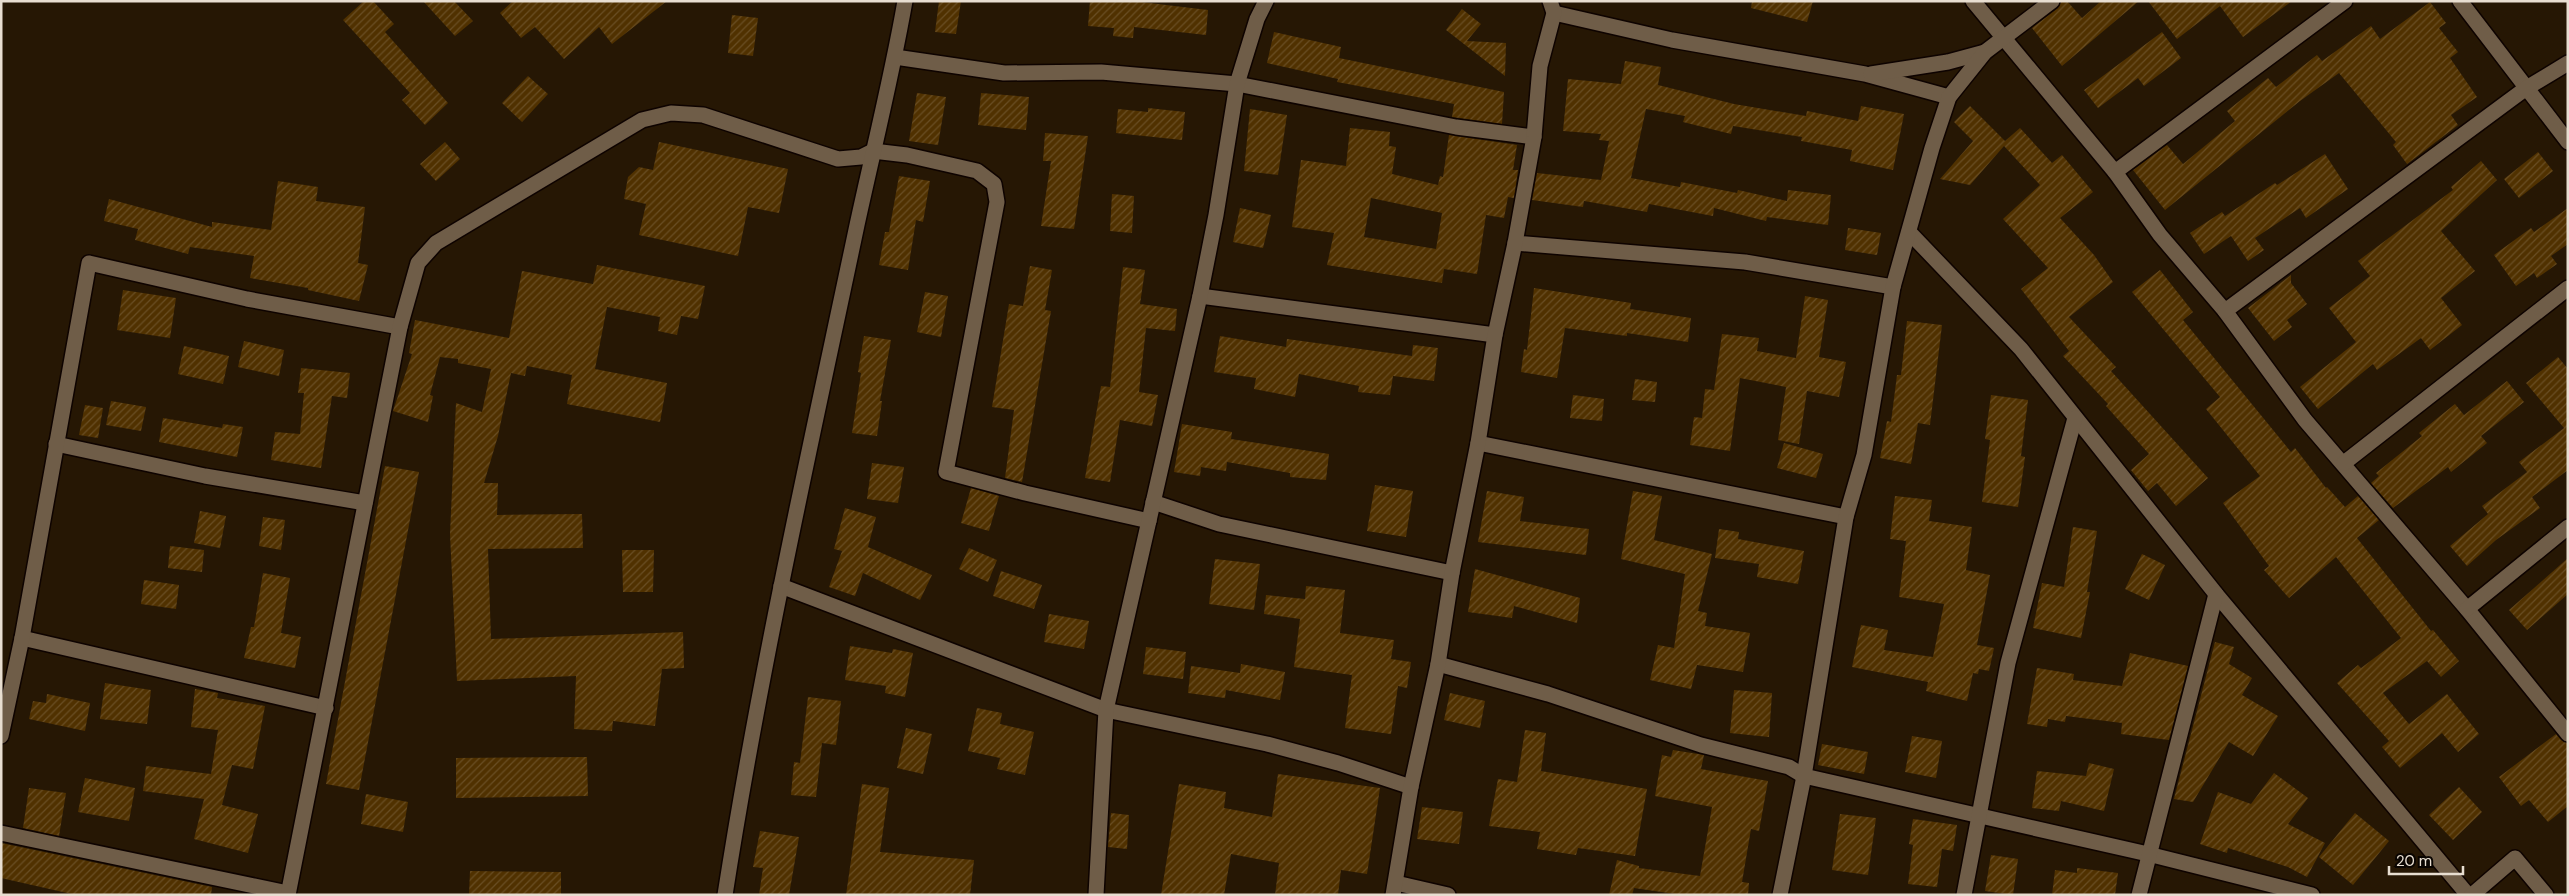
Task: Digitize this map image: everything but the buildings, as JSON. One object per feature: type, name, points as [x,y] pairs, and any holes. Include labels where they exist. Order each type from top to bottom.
[{"type":"street","points":[[725,895],[741,792],[781,586],[873,151],[895,57],[905,1]]},
{"type":"street","points":[[1096,895],[1106,710],[1200,296],[1216,215],[1237,84],[1257,19],[1266,1]]},
{"type":"street","points":[[1972,1],[2115,172],[2160,235],[2225,311],[2305,420],[2468,609],[2568,734]]},
{"type":"street","points":[[1865,74],[1948,62],[1984,52],[2004,39],[2052,1]]},
{"type":"street","points":[[2115,172],[2345,1]]},
{"type":"street","points":[[2460,1],[2568,142]]},
{"type":"street","points":[[1448,895],[1394,889],[1411,787],[1438,664],[1452,573],[1478,443],[1495,335],[1515,243],[1534,137],[1540,66],[1552,7],[1672,40],[1865,74],[1949,97]]},
{"type":"street","points":[[1780,895],[1804,776],[1846,517],[1864,454],[1893,287],[1932,148],[1949,97],[1984,52]]},
{"type":"street","points":[[895,57],[1004,73],[1101,72],[1237,84],[1456,127],[1534,137]]},
{"type":"street","points":[[2225,311],[2525,88],[2568,63]]},
{"type":"street","points":[[1,833],[288,894],[400,326],[418,263],[436,244],[642,120],[671,113],[703,115],[838,159],[861,157],[873,151],[907,155],[977,171],[994,184],[997,202],[946,472],[1025,493],[1149,521]]},
{"type":"street","points":[[1909,232],[2021,349],[2216,594],[2468,895]]},
{"type":"street","points":[[1515,243],[1745,262],[1893,287]]},
{"type":"street","points":[[1,736],[22,638],[88,263],[248,299],[400,326]]},
{"type":"street","points":[[2344,463],[2568,288]]},
{"type":"street","points":[[1200,296],[1495,335]]},
{"type":"street","points":[[1964,895],[1981,816],[2008,664],[2075,418]]},
{"type":"street","points":[[1478,443],[1846,517]]},
{"type":"street","points":[[56,444],[205,476],[365,503]]},
{"type":"street","points":[[1153,502],[1219,524],[1452,573]]},
{"type":"street","points":[[2468,609],[2568,527]]},
{"type":"street","points":[[781,586],[1106,710],[1267,744],[1338,763],[1411,787]]},
{"type":"street","points":[[2139,895],[2216,594]]},
{"type":"street","points":[[22,638],[326,708]]},
{"type":"street","points":[[1438,664],[1548,694],[1701,745],[1789,768],[1804,776],[1874,794],[2148,854],[2312,895]]},
{"type":"street","points":[[2472,895],[2515,858],[2546,895]]}]
